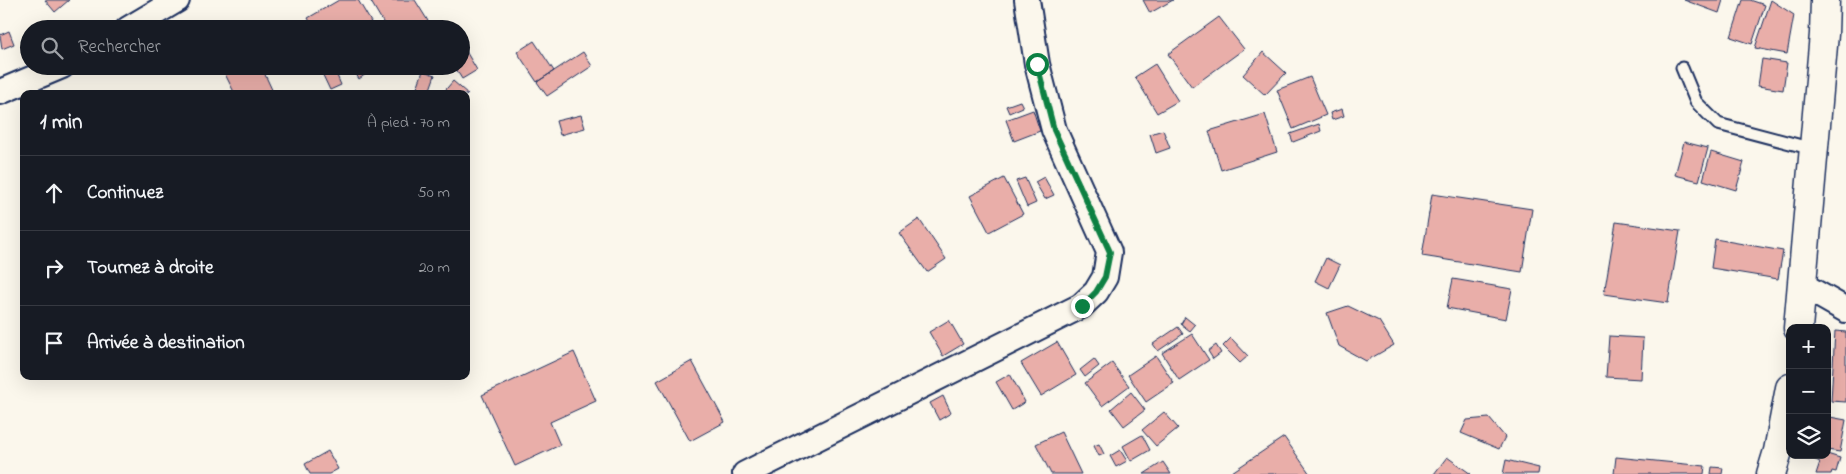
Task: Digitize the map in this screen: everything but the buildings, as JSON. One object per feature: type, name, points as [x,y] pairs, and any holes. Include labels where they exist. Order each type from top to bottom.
[{"type":"street","points":[[143,20],[177,0]]},
{"type":"street","points":[[745,474],[1082,306],[1096,292],[1105,277],[1110,252],[1054,130],[1037,64],[1027,0]]},
{"type":"street","points":[[1809,0],[1824,34]]},
{"type":"street","points":[[1798,324],[1824,34],[1825,0]]},
{"type":"street","points":[[0,92],[41,75]]},
{"type":"street","points":[[1802,285],[1846,310]]},
{"type":"street","points":[[1771,474],[1778,451],[1786,409]]},
{"type":"lane","points":[[1682,68],[1696,102],[1718,124],[1813,149]]},
{"type":"route","points":[[1037,64],[1054,130],[1110,252],[1105,277],[1096,292],[1082,306]]}]
